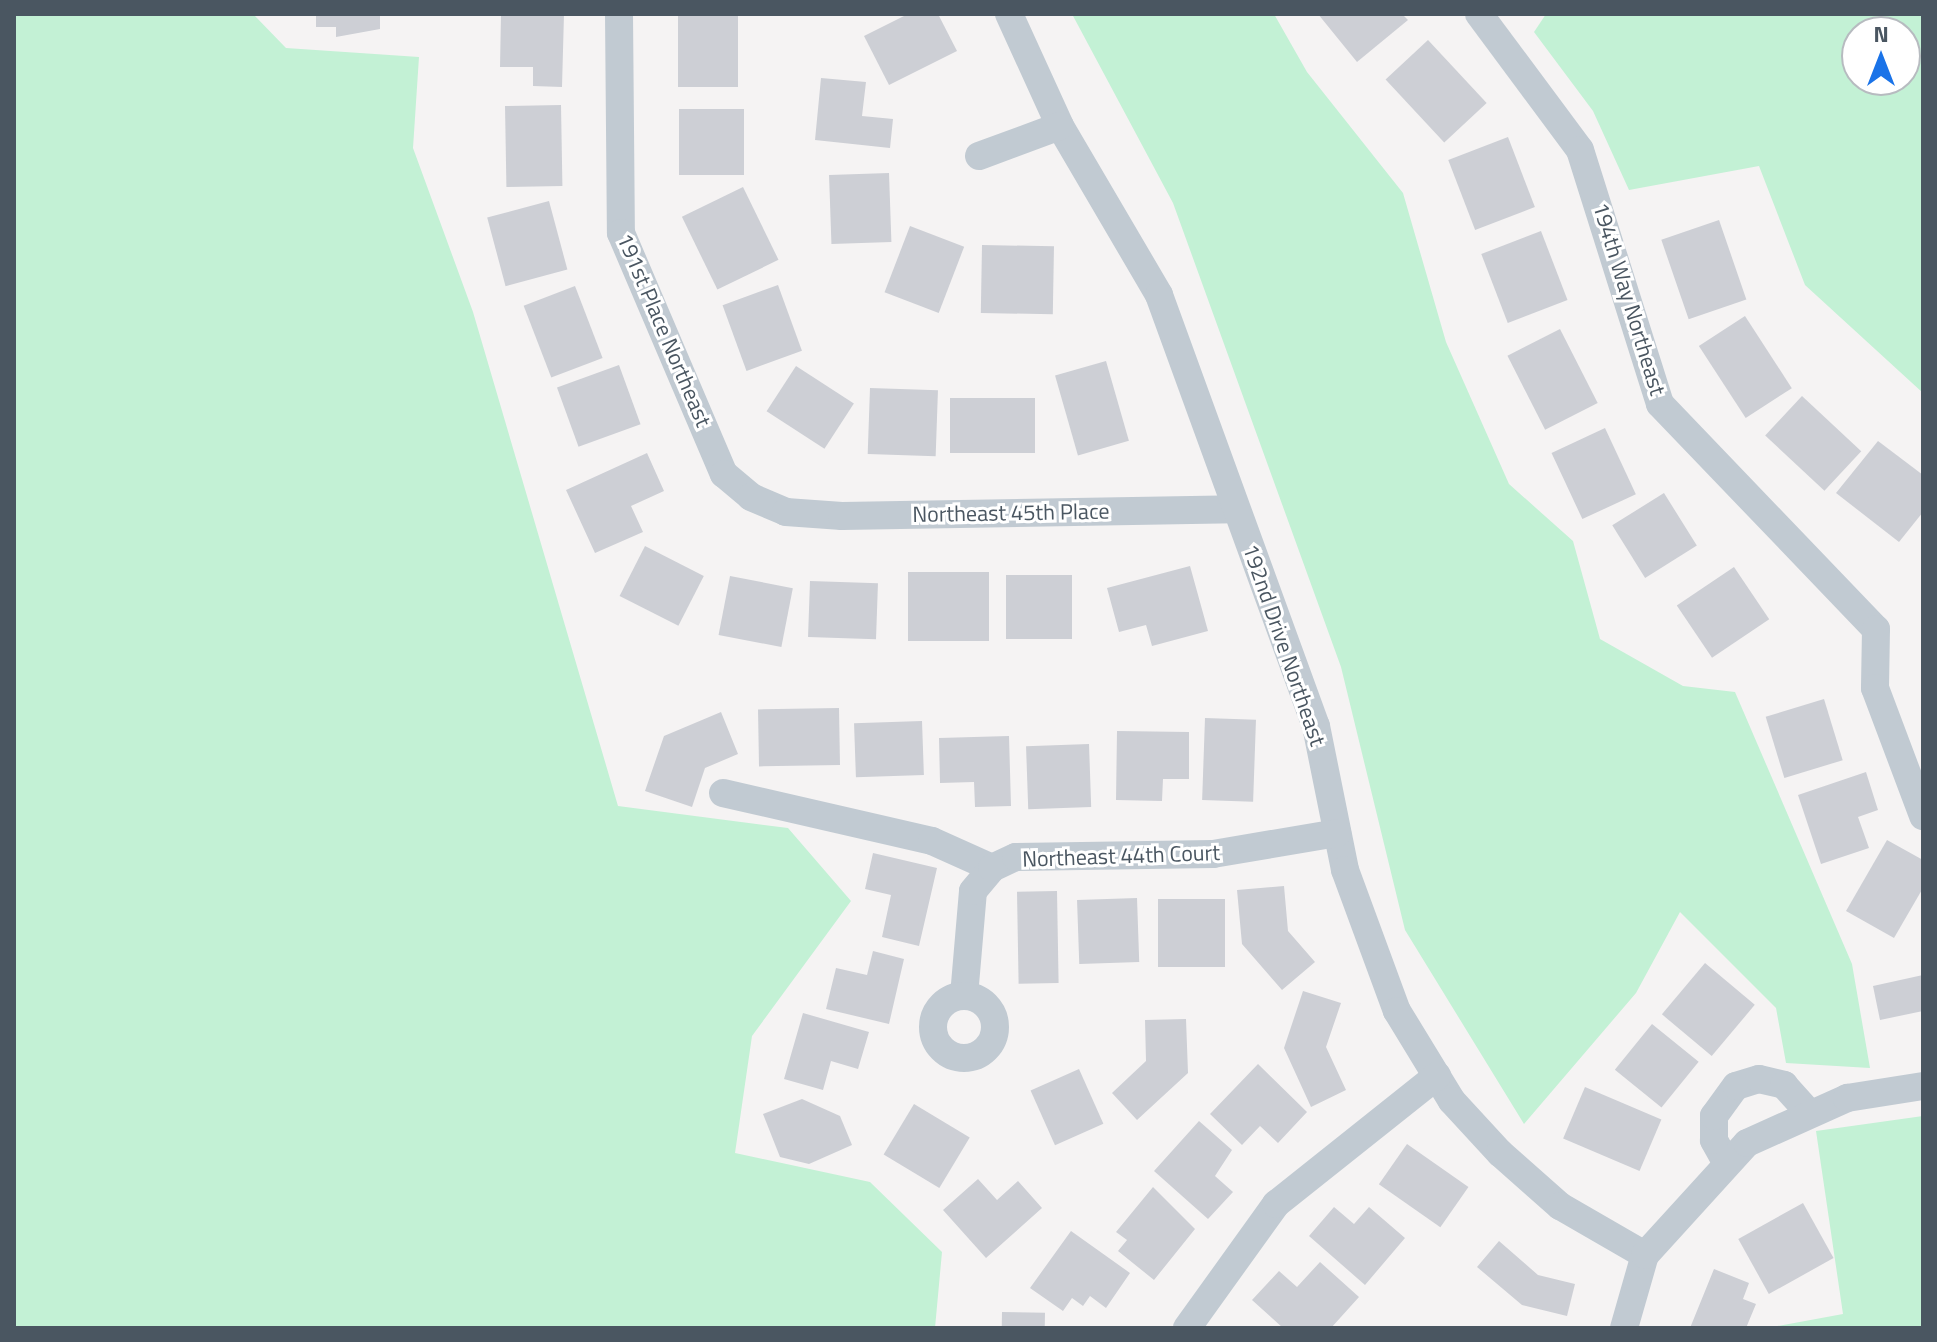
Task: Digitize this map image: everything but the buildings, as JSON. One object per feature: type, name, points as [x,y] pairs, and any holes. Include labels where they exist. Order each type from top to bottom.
[{"type":"street","name":"191st Place Northeast","points":[[619,14],[621,233],[724,474],[751,497],[786,512]]},
{"type":"street","name":"192nd Drive Northeast","points":[[1009,14],[1060,126],[1159,295],[1316,726],[1337,833],[1397,1011],[1437,1076],[1500,1153],[1560,1206],[1645,1255]]},
{"type":"street","name":"194th Way Northeast","points":[[1479,14],[1580,150],[1660,404],[1876,629],[1875,688],[1923,816]]},
{"type":"street","points":[[979,156],[1060,126]]},
{"type":"street","name":"Northeast 45th Place","points":[[786,512],[1235,509]]},
{"type":"street","points":[[723,793],[932,841],[992,868]]},
{"type":"street","name":"Northeast 44th Court","points":[[964,996],[973,891],[992,868],[1046,854],[1213,854],[1337,833]]},
{"type":"street","points":[[1187,1328],[1276,1204],[1437,1076]]},
{"type":"street","points":[[1726,1162],[1713,1128],[1719,1104],[1736,1086],[1772,1080],[1794,1091],[1808,1112]]},
{"type":"street","points":[[1624,1328],[1645,1255],[1726,1162],[1808,1112],[1923,1086]]},
{"type":"green space","points":[[14,14],[253,14],[286,48],[419,57],[413,148],[473,312],[618,806],[788,828],[851,901],[752,1036],[735,1153],[870,1182],[942,1252],[935,1328],[14,1328]]},
{"type":"green space","points":[[1072,14],[1274,14],[1307,72],[1403,193],[1446,342],[1509,484],[1573,541],[1600,639],[1683,686],[1735,692],[1852,964],[1870,1068],[1786,1063],[1776,1008],[1680,912],[1636,993],[1524,1124],[1405,930],[1341,667],[1173,203]]},
{"type":"green space","points":[[1546,14],[1923,14],[1923,393],[1805,285],[1759,166],[1629,190],[1593,111],[1534,32]]},
{"type":"green space","points":[[1923,1116],[1923,1328],[1767,1328],[1843,1314],[1816,1131]]}]
